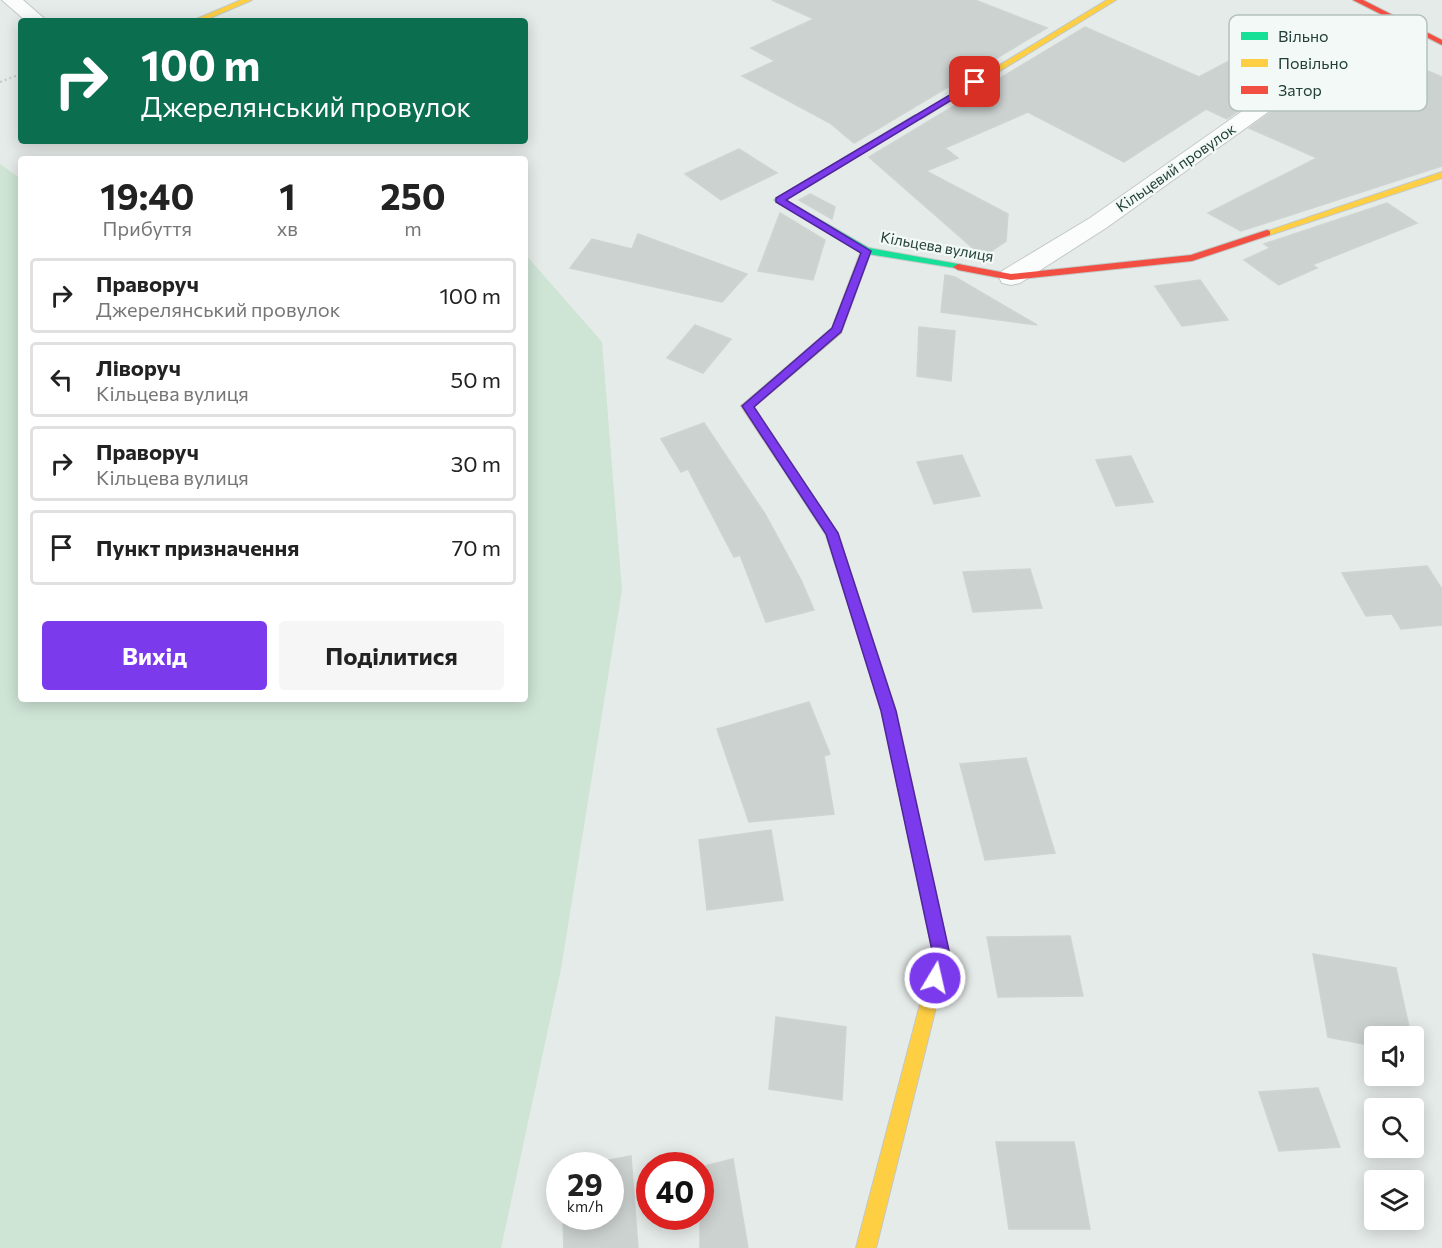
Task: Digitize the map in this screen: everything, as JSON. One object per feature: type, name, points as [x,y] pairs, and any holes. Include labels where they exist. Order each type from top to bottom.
[{"type":"street","points":[[11,0],[34,18]]},
{"type":"street","points":[[203,18],[248,0]]},
{"type":"street","name":"Кільцева вулиця","points":[[1112,0],[779,200],[866,251],[1011,277],[1192,258],[1442,175]]},
{"type":"street","points":[[1357,0],[1386,15]]},
{"type":"street","points":[[1427,36],[1442,43]]},
{"type":"street","name":"Кільцевий провулок","points":[[1011,277],[1098,223],[1255,111]]},
{"type":"street","points":[[866,251],[837,330],[747,406],[832,533],[888,711],[941,955],[866,1248]]},
{"type":"path","points":[[0,82],[18,75]]},
{"type":"green space","points":[[0,164],[18,177],[18,702],[528,702],[528,257],[602,342],[622,590],[561,969],[501,1248],[0,1248]]},
{"type":"building","points":[[772,0],[975,0],[1047,28],[854,143],[830,123],[742,76],[775,61],[751,48],[814,19]]},
{"type":"building","points":[[1085,27],[1199,77],[1229,61],[1229,111],[1238,111],[1227,119],[1206,109],[1124,162],[1028,112],[945,148],[958,158],[926,171],[1008,214],[1006,241],[983,257],[869,157]]},
{"type":"building","points":[[1427,71],[1442,77],[1442,166],[1241,231],[1208,213],[1317,158],[1249,128],[1273,111],[1427,111]]},
{"type":"building","points":[[739,149],[777,173],[721,200],[685,174]]},
{"type":"building","points":[[810,194],[835,207],[832,219],[799,200]]},
{"type":"building","points":[[1387,203],[1417,223],[1312,265],[1317,268],[1279,285],[1244,260],[1270,248],[1264,244]]},
{"type":"building","points":[[780,213],[825,240],[813,280],[758,271]]},
{"type":"building","points":[[638,234],[747,274],[722,302],[570,268],[592,239],[632,249]]},
{"type":"building","points":[[945,275],[955,277],[1037,325],[941,312]]},
{"type":"building","points":[[1200,280],[1228,320],[1182,326],[1155,286]]},
{"type":"building","points":[[695,325],[731,339],[703,373],[667,358]]},
{"type":"building","points":[[919,327],[955,331],[951,381],[917,376]]},
{"type":"building","points":[[704,423],[765,514],[801,580],[814,610],[766,622],[740,555],[734,557],[688,469],[681,472],[661,439]]},
{"type":"building","points":[[962,455],[980,496],[934,504],[917,462]]},
{"type":"building","points":[[1131,456],[1153,502],[1116,506],[1096,460]]},
{"type":"building","points":[[1427,566],[1442,589],[1442,625],[1401,629],[1392,614],[1366,616],[1342,573]]},
{"type":"building","points":[[1030,569],[1042,608],[973,612],[963,572]]},
{"type":"building","points":[[809,702],[830,754],[824,756],[834,814],[749,822],[717,729]]},
{"type":"building","points":[[1026,758],[1055,853],[985,860],[960,764]]},
{"type":"building","points":[[771,830],[783,900],[707,910],[699,840]]},
{"type":"building","points":[[1070,936],[1083,996],[998,997],[987,937]]},
{"type":"building","points":[[1313,954],[1396,968],[1409,1026],[1364,1026],[1364,1044],[1328,1037]]},
{"type":"building","points":[[776,1017],[846,1027],[842,1100],[769,1089]]},
{"type":"building","points":[[1318,1088],[1340,1147],[1279,1151],[1259,1092]]},
{"type":"building","points":[[996,1142],[1074,1142],[1090,1229],[1009,1229]]},
{"type":"building","points":[[631,1156],[638,1248],[564,1248],[563,1230],[624,1230],[624,1157]]},
{"type":"building","points":[[733,1159],[748,1248],[700,1248],[700,1230],[714,1230],[714,1164]]},
{"type":"traffic: fast","points":[[918,117],[779,200],[866,251],[958,267]]},
{"type":"traffic: fast","points":[[781,457],[832,533],[889,711],[938,939]]},
{"type":"traffic: slow","points":[[203,18],[248,0]]},
{"type":"traffic: slow","points":[[918,117],[1112,0]]},
{"type":"traffic: slow","points":[[1267,233],[1442,175]]},
{"type":"traffic: slow","points":[[781,457],[747,406],[837,330],[866,251]]},
{"type":"traffic: slow","points":[[866,1248],[941,955],[938,939]]},
{"type":"traffic: jam","points":[[1357,0],[1387,15]]},
{"type":"traffic: jam","points":[[1427,35],[1442,43]]},
{"type":"traffic: jam","points":[[958,267],[1011,277],[1192,258],[1267,233]]},
{"type":"route","points":[[935,978],[941,955],[888,711],[832,533],[747,406],[837,330],[866,251],[779,200],[975,82]]}]
